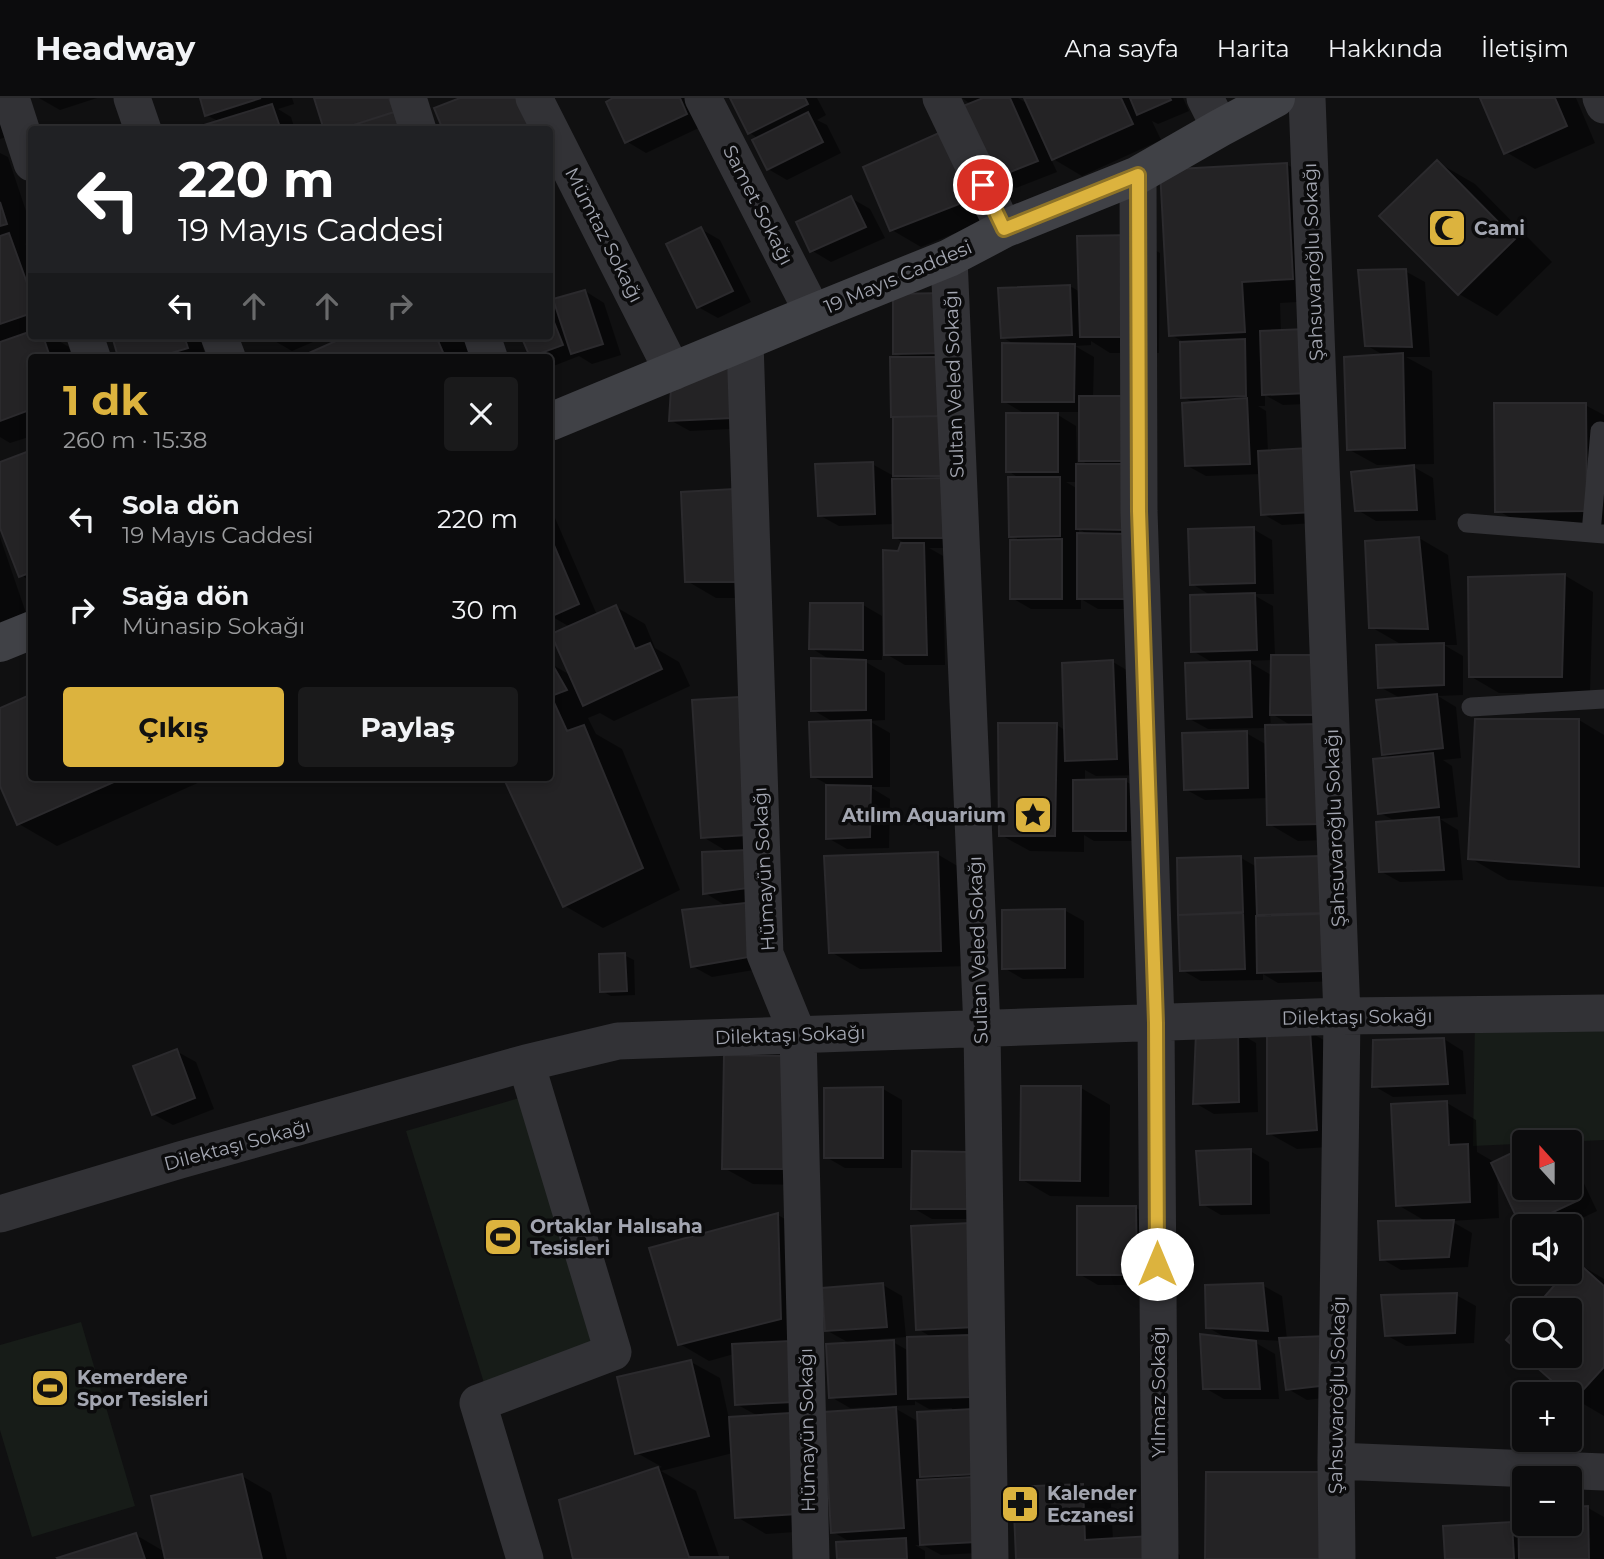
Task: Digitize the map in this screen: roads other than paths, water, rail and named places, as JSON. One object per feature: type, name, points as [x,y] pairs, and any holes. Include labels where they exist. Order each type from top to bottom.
[{"type":"street","points":[[11,98],[28,151]]},
{"type":"street","points":[[132,98],[142,126]]},
{"type":"street","points":[[408,98],[417,126]]},
{"type":"street","name":"Mümtaz Sokağı","points":[[534,98],[543,126]]},
{"type":"street","name":"Samet Sokağı","points":[[704,98],[813,313]]},
{"type":"street","points":[[940,98],[1004,229]]},
{"type":"street","name":"19 Mayıs Caddesi","points":[[553,421],[949,258],[1004,229],[1138,175],[1213,113],[1276,98]]},
{"type":"street","name":"Şahsuvaroğlu Sokağı","points":[[1307,98],[1342,1016],[1337,1559]]},
{"type":"street","points":[[1601,98],[1604,105]]},
{"type":"street","name":"Mümtaz Sokağı","points":[[553,156],[561,181],[673,372]]},
{"type":"street","name":"Yılmaz Sokağı","points":[[1138,175],[1139,511],[1156,1023],[1160,1559]]},
{"type":"street","name":"Sultan Veled Sokağı","points":[[949,258],[982,1029],[990,1559]]},
{"type":"street","name":"Hümayün Sokağı","points":[[745,342],[765,954],[798,1035],[811,1559]]},
{"type":"street","points":[[0,643],[28,632]]},
{"type":"street","name":"Dilektaşı Sokağı","points":[[0,1214],[180,1160],[526,1063],[618,1041],[1342,1016],[1604,1013]]},
{"type":"street","points":[[525,1559],[478,1404],[613,1352],[526,1063]]},
{"type":"street","points":[[1336,1461],[1604,1472]]},
{"type":"lane","points":[[1467,523],[1598,533],[1600,431]]},
{"type":"lane","points":[[1471,707],[1604,699]]},
{"type":"place","name":"Cami","points":[[1447,228]]},
{"type":"place","name":"Atılım Aquarium","points":[[1033,815]]},
{"type":"place","name":"Ortaklar Halısaha Tesisleri","points":[[503,1237]]},
{"type":"place","name":"Kemerdere Spor Tesisleri","points":[[50,1388]]},
{"type":"place","name":"Kalender Eczanesi","points":[[1020,1504]]}]
